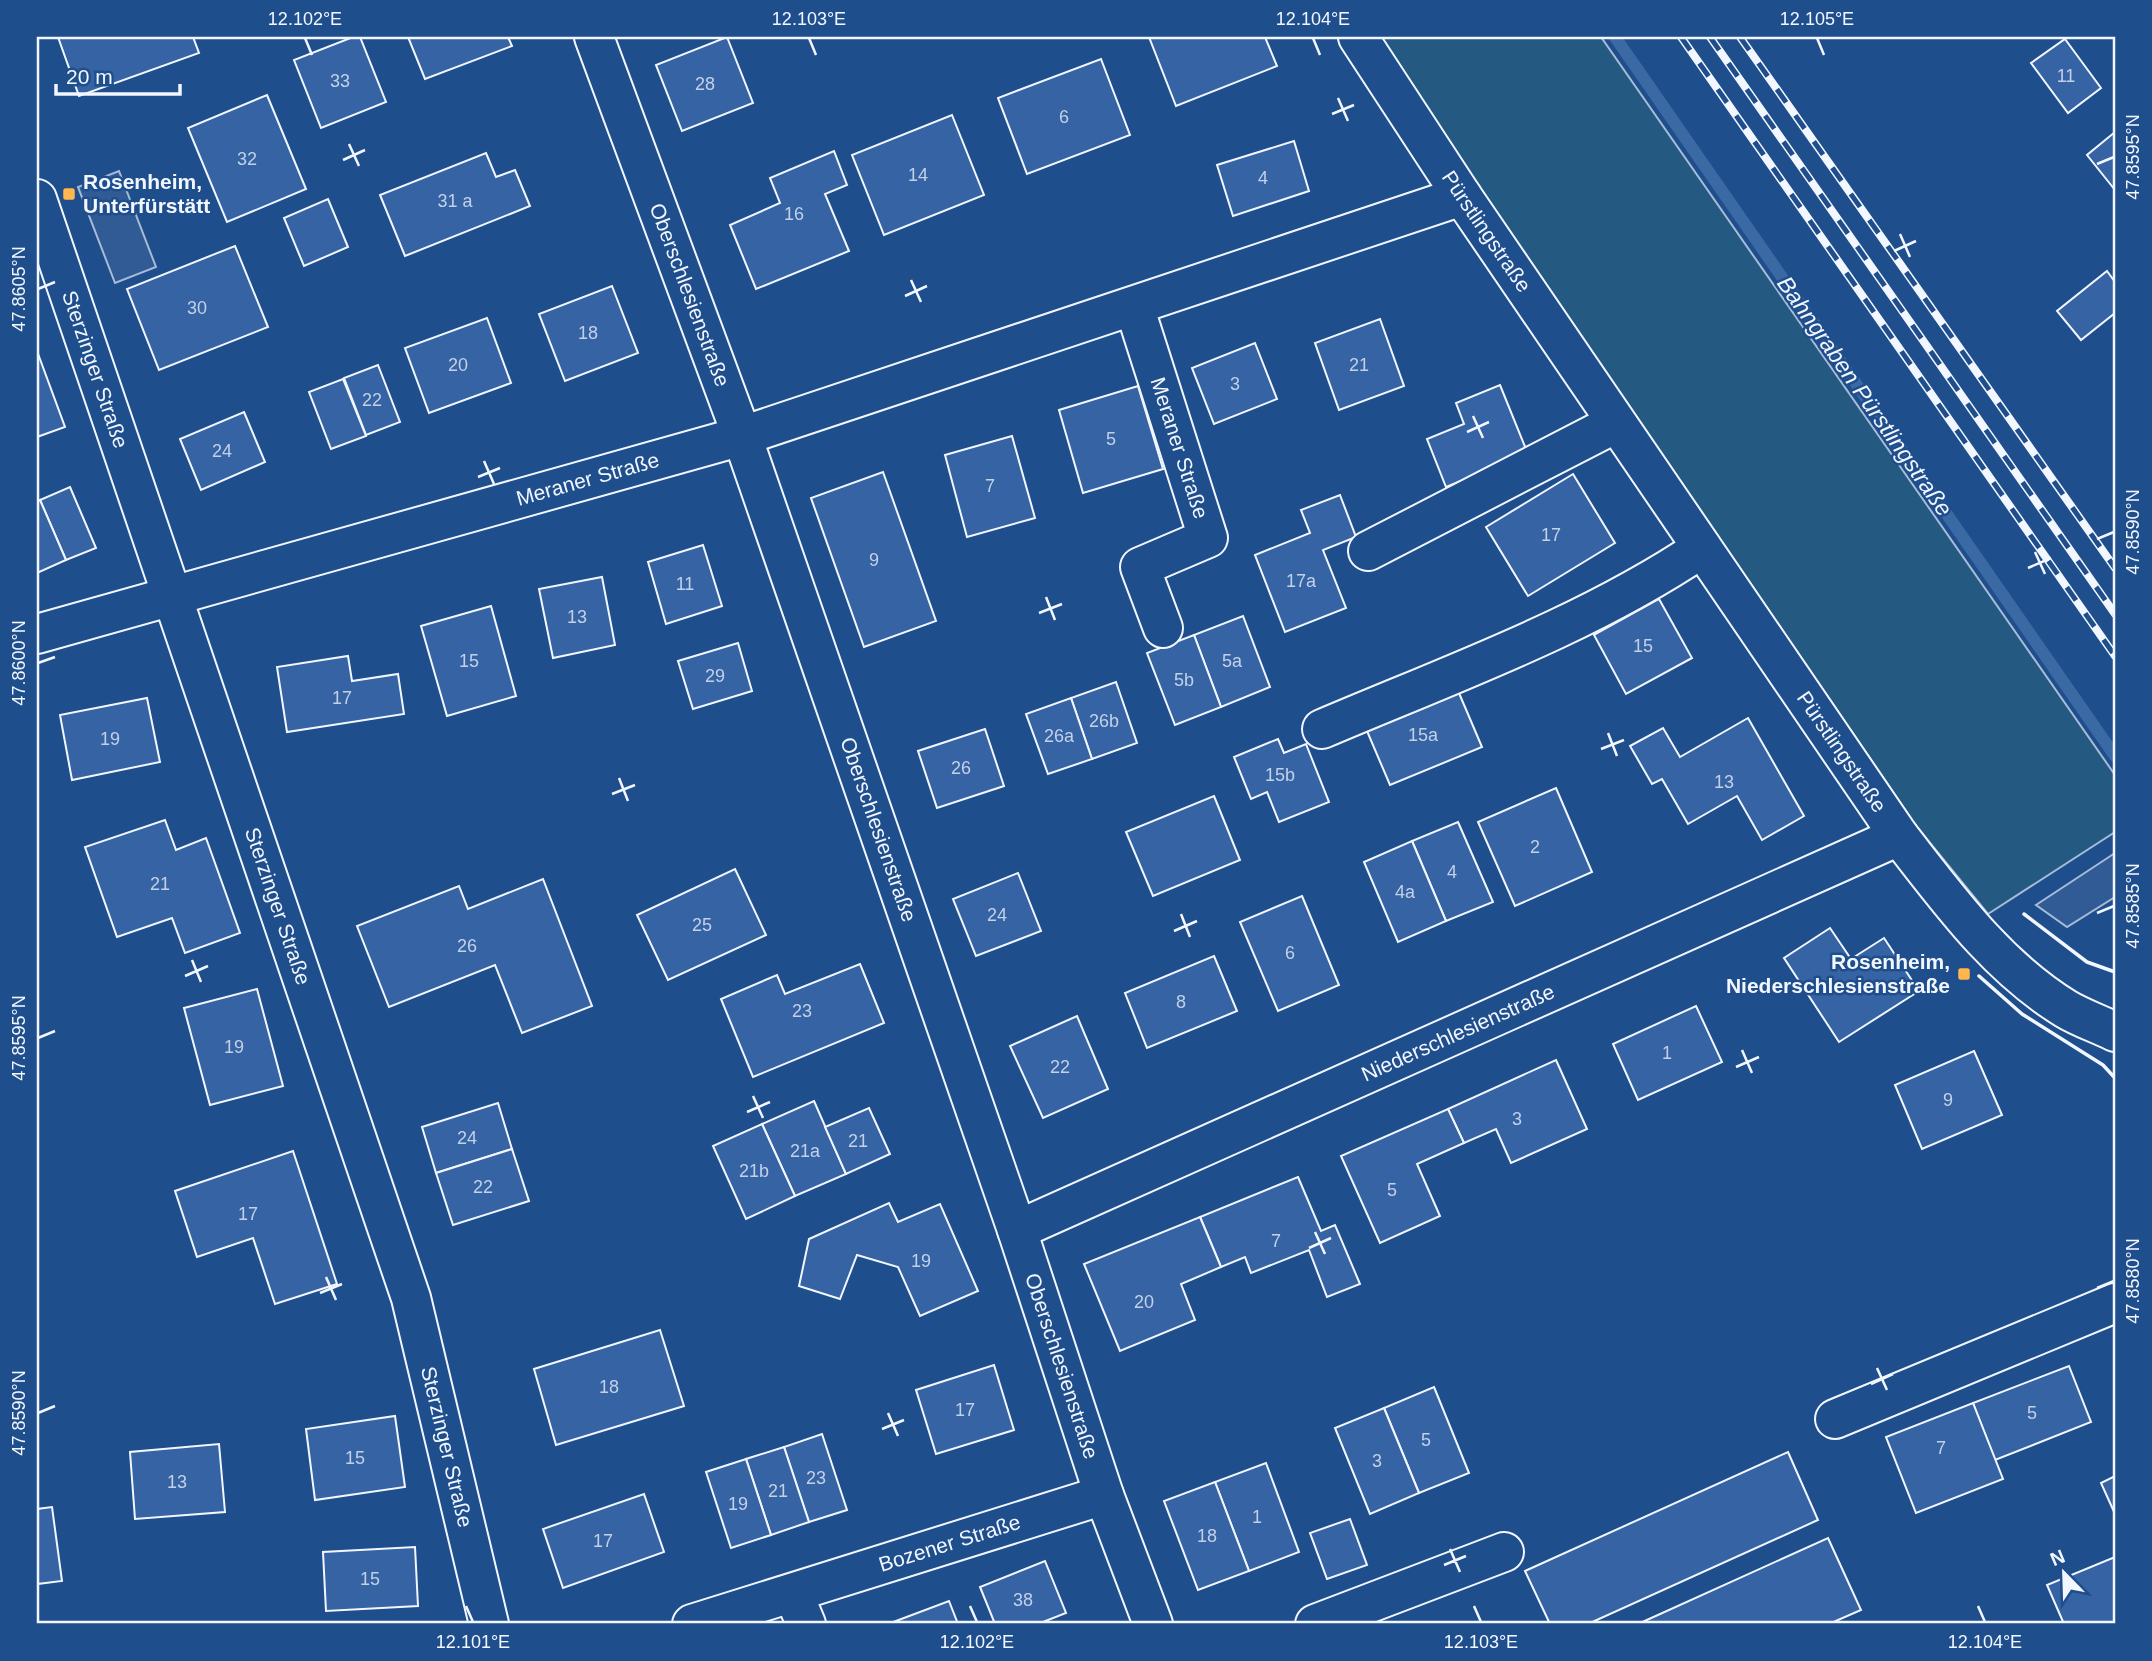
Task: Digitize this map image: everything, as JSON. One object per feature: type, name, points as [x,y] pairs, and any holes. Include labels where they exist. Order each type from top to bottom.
[{"type":"street","name":"Oberschlesienstraße","points":[[594,37],[742,436],[1017,1230],[1104,1495],[1153,1624]]},
{"type":"street","name":"Pürstlingstraße","points":[[1358,37],[1462,196],[1899,836],[1977,934],[2017,975],[2068,1010],[2115,1031]]},
{"type":"street","name":"Meraner Straße","points":[[37,634],[742,436],[1462,196]]},
{"type":"street","name":"Sterzinger Straße","points":[[37,199],[411,1298],[489,1624]]},
{"type":"street","name":"Meraner Straße","points":[[1134,306],[1208,538],[1140,567],[1163,628]]},
{"type":"street","points":[[1368,551],[1616,423]]},
{"type":"street","points":[[1322,729],[1567,625],[1671,569],[1702,548]]},
{"type":"street","name":"Niederschlesienstraße","points":[[1017,1230],[1899,836]]},
{"type":"street","points":[[1835,1419],[2115,1303]]},
{"type":"street","name":"Bozener Straße","points":[[692,1624],[800,1608],[1104,1495]]},
{"type":"street","points":[[1314,1624],[1504,1552]]},
{"type":"shaded area","points":[[1380,37],[1601,37],[2115,775],[2115,832],[1988,914],[1917,827],[1478,186]]},
{"type":"shaded area","points":[[119,171],[156,267],[115,283],[78,187]]},
{"type":"shaded area","points":[[2115,853],[2115,897],[2067,927],[2036,905]]},
{"type":"building","points":[[58,37],[193,37],[199,53],[79,96]]},
{"type":"building","points":[[353,37],[360,37],[386,102],[321,128],[294,60]]},
{"type":"building","points":[[408,37],[508,37],[512,46],[425,79]]},
{"type":"building","points":[[727,37],[753,103],[682,131],[656,65]]},
{"type":"building","points":[[1149,37],[1265,37],[1277,66],[1176,106]]},
{"type":"building","points":[[2065,39],[2101,88],[2068,113],[2031,63]]},
{"type":"building","points":[[1101,59],[1130,135],[1027,174],[998,98]]},
{"type":"building","points":[[267,95],[306,189],[227,222],[188,128]]},
{"type":"building","points":[[952,115],[984,195],[884,235],[852,155]]},
{"type":"building","points":[[2115,132],[2115,190],[2087,155]]},
{"type":"building","points":[[1294,141],[1309,191],[1233,216],[1217,165]]},
{"type":"building","points":[[834,151],[847,185],[825,194],[849,251],[756,289],[730,225],[780,203],[770,178]]},
{"type":"building","points":[[486,153],[496,177],[515,170],[530,206],[405,256],[380,195]]},
{"type":"building","points":[[328,199],[348,247],[304,266],[284,218]]},
{"type":"building","points":[[235,246],[268,327],[159,370],[127,289]]},
{"type":"building","points":[[2107,271],[2115,282],[2115,313],[2081,340],[2057,311]]},
{"type":"building","points":[[612,286],[638,353],[565,381],[539,314]]},
{"type":"building","points":[[487,318],[511,383],[429,413],[405,348]]},
{"type":"building","points":[[1380,319],[1404,386],[1339,410],[1315,343]]},
{"type":"building","points":[[1255,343],[1277,399],[1214,424],[1192,368]]},
{"type":"building","points":[[37,351],[65,427],[37,437]]},
{"type":"building","points":[[378,365],[400,422],[366,435],[344,378]]},
{"type":"building","points":[[343,379],[366,436],[331,449],[309,392]]},
{"type":"building","points":[[1500,385],[1528,454],[1446,487],[1427,439],[1464,424],[1456,403]]},
{"type":"building","points":[[1138,386],[1163,469],[1083,493],[1059,410]]},
{"type":"building","points":[[244,412],[265,462],[201,490],[180,439]]},
{"type":"building","points":[[1012,436],[1035,518],[967,537],[945,455]]},
{"type":"building","points":[[883,472],[936,621],[864,647],[811,498]]},
{"type":"building","points":[[1573,474],[1615,543],[1528,596],[1486,527]]},
{"type":"building","points":[[70,487],[96,548],[66,560],[40,500]]},
{"type":"building","points":[[1340,495],[1356,537],[1323,550],[1346,608],[1285,632],[1255,555],[1310,533],[1301,510]]},
{"type":"building","points":[[40,500],[66,560],[37,573],[37,502]]},
{"type":"building","points":[[703,545],[722,606],[666,624],[648,562]]},
{"type":"building","points":[[602,577],[615,645],[553,658],[539,589]]},
{"type":"building","points":[[1659,599],[1692,658],[1626,694],[1594,635]]},
{"type":"building","points":[[491,606],[516,696],[447,716],[421,626]]},
{"type":"building","points":[[1243,616],[1270,687],[1221,707],[1194,635]]},
{"type":"building","points":[[1194,635],[1221,707],[1175,725],[1147,653]]},
{"type":"building","points":[[738,643],[752,691],[693,709],[678,661]]},
{"type":"building","points":[[348,656],[352,681],[398,674],[404,714],[287,732],[277,667]]},
{"type":"building","points":[[1116,682],[1137,743],[1092,759],[1071,698]]},
{"type":"building","points":[[1456,686],[1482,747],[1390,785],[1364,724]]},
{"type":"building","points":[[147,698],[160,762],[72,780],[60,715]]},
{"type":"building","points":[[1071,698],[1092,759],[1048,774],[1026,714]]},
{"type":"building","points":[[1748,718],[1804,816],[1762,840],[1737,796],[1688,824],[1662,779],[1652,784],[1630,746],[1663,728],[1680,757]]},
{"type":"building","points":[[985,729],[1004,786],[937,808],[918,751]]},
{"type":"building","points":[[1278,739],[1284,753],[1306,744],[1329,802],[1279,822],[1267,792],[1251,799],[1234,757]]},
{"type":"building","points":[[1556,788],[1592,872],[1515,906],[1478,822]]},
{"type":"building","points":[[1214,796],[1240,860],[1153,896],[1126,832]]},
{"type":"building","points":[[165,820],[176,850],[206,838],[240,933],[185,953],[172,918],[117,937],[85,847]]},
{"type":"building","points":[[1458,822],[1493,902],[1446,921],[1412,841]]},
{"type":"building","points":[[1412,841],[1446,921],[1398,942],[1364,862]]},
{"type":"building","points":[[735,869],[766,935],[668,980],[637,915]]},
{"type":"building","points":[[1018,873],[1041,931],[976,956],[953,899]]},
{"type":"building","points":[[543,879],[592,1006],[522,1033],[495,965],[389,1007],[357,926],[459,886],[468,909]]},
{"type":"building","points":[[1302,896],[1339,985],[1278,1011],[1240,922]]},
{"type":"building","points":[[1830,928],[1851,959],[1884,938],[1919,991],[1839,1042],[1784,958]]},
{"type":"building","points":[[1214,956],[1237,1011],[1147,1048],[1125,993]]},
{"type":"building","points":[[860,964],[884,1023],[753,1077],[721,999],[777,975],[785,994]]},
{"type":"building","points":[[257,989],[283,1086],[210,1105],[184,1008]]},
{"type":"building","points":[[1696,1006],[1722,1062],[1638,1100],[1613,1044]]},
{"type":"building","points":[[1077,1016],[1108,1089],[1043,1118],[1010,1046]]},
{"type":"building","points":[[1974,1051],[2002,1115],[1922,1149],[1895,1085]]},
{"type":"building","points":[[1556,1060],[1587,1129],[1511,1163],[1496,1129],[1464,1143],[1448,1109]]},
{"type":"building","points":[[814,1101],[846,1174],[795,1196],[762,1124]]},
{"type":"building","points":[[498,1103],[512,1149],[436,1173],[422,1127]]},
{"type":"building","points":[[869,1108],[890,1154],[846,1174],[825,1127]]},
{"type":"building","points":[[1448,1109],[1464,1143],[1417,1164],[1440,1216],[1380,1243],[1341,1156]]},
{"type":"building","points":[[762,1124],[795,1196],[746,1219],[713,1146]]},
{"type":"building","points":[[512,1149],[529,1201],[453,1225],[436,1173]]},
{"type":"building","points":[[293,1151],[337,1284],[275,1304],[253,1238],[197,1257],[175,1191]]},
{"type":"building","points":[[1298,1177],[1321,1231],[1335,1225],[1360,1284],[1327,1297],[1309,1250],[1251,1273],[1245,1257],[1221,1267],[1200,1217]]},
{"type":"building","points":[[889,1203],[898,1222],[940,1204],[978,1291],[920,1316],[898,1267],[857,1255],[840,1299],[799,1286],[809,1239]]},
{"type":"building","points":[[1200,1217],[1221,1267],[1181,1284],[1195,1320],[1120,1351],[1084,1264]]},
{"type":"building","points":[[660,1330],[684,1406],[556,1445],[534,1369]]},
{"type":"building","points":[[994,1365],[1014,1430],[936,1454],[916,1390]]},
{"type":"building","points":[[2069,1366],[2091,1422],[1995,1460],[1973,1403]]},
{"type":"building","points":[[1434,1387],[1469,1473],[1419,1493],[1384,1408]]},
{"type":"building","points":[[1973,1403],[2003,1479],[1916,1513],[1886,1437]]},
{"type":"building","points":[[1384,1408],[1419,1493],[1370,1514],[1335,1428]]},
{"type":"building","points":[[395,1416],[405,1487],[315,1500],[306,1429]]},
{"type":"building","points":[[822,1434],[847,1510],[809,1522],[784,1447]]},
{"type":"building","points":[[219,1444],[225,1512],[135,1519],[130,1452]]},
{"type":"building","points":[[784,1447],[809,1522],[771,1535],[746,1459]]},
{"type":"building","points":[[1788,1452],[1818,1520],[1588,1624],[1550,1624],[1525,1571]]},
{"type":"building","points":[[746,1459],[771,1535],[731,1548],[706,1472]]},
{"type":"building","points":[[1266,1463],[1299,1552],[1249,1571],[1215,1482]]},
{"type":"building","points":[[2115,1476],[2115,1514],[2101,1483]]},
{"type":"building","points":[[1215,1482],[1249,1571],[1198,1590],[1164,1501]]},
{"type":"building","points":[[644,1494],[664,1552],[563,1588],[543,1529]]},
{"type":"building","points":[[52,1507],[62,1581],[37,1584],[37,1509]]},
{"type":"building","points":[[1350,1519],[1367,1565],[1327,1579],[1310,1533]]},
{"type":"building","points":[[1828,1538],[1861,1610],[1829,1624],[1638,1624]]},
{"type":"building","points":[[415,1547],[418,1606],[326,1611],[323,1552]]},
{"type":"building","points":[[2115,1557],[2115,1624],[2064,1624],[2047,1585]]},
{"type":"building","points":[[1045,1561],[1066,1613],[1038,1624],[995,1624],[980,1587]]},
{"type":"building","points":[[949,1601],[958,1624],[888,1624]]},
{"type":"waterway","name":"Bahngraben Pürstlingstraße","points":[[1615,37],[2115,756]]},
{"type":"railway","points":[[1681,37],[2115,656]]},
{"type":"railway","points":[[1710,37],[2115,614]]},
{"type":"railway","points":[[1740,37],[2115,568]]},
{"type":"wall","points":[[2024,914],[2087,962],[2115,972]]},
{"type":"wall","points":[[1979,976],[2022,1014],[2103,1065],[2115,1078]]},
{"type":"place","name":"Rosenheim, Unterfürstätt","points":[[69,194]]},
{"type":"place","name":"Rosenheim, Niederschlesienstraße","points":[[1964,974]]}]
